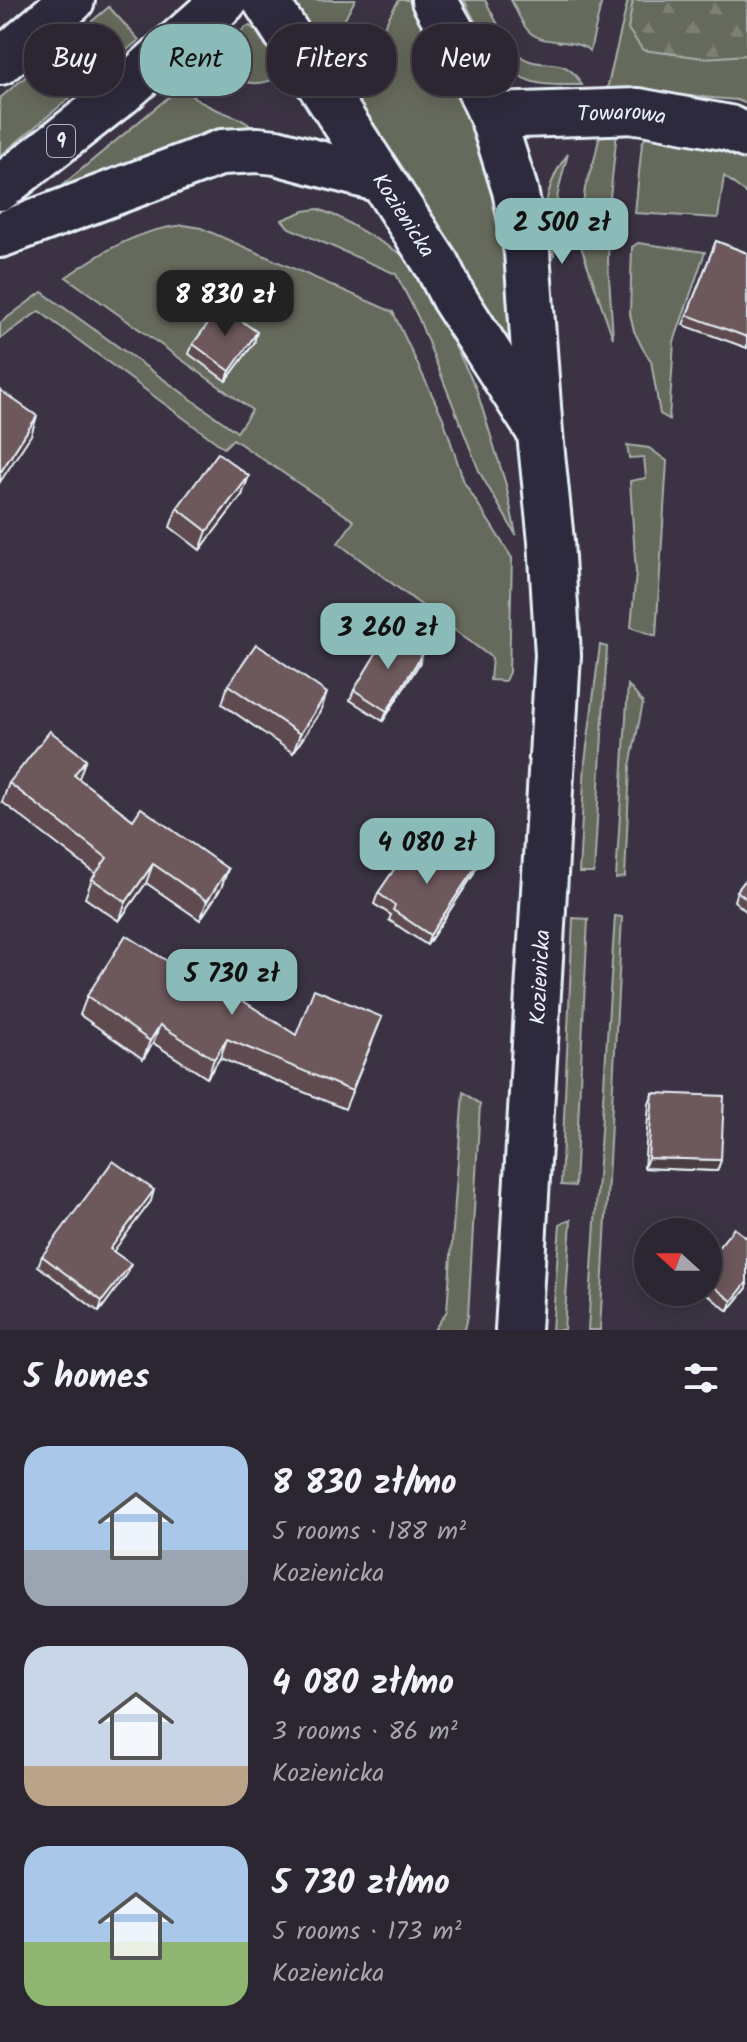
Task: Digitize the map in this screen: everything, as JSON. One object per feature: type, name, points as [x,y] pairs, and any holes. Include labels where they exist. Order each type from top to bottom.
[{"type":"main road","points":[[0,62],[72,0]]},
{"type":"main road","name":"9","points":[[0,188],[121,93],[225,0]]},
{"type":"main road","name":"Kozienicka","points":[[265,0],[437,265],[453,297],[540,434]]},
{"type":"main road","name":"Kozienicka","points":[[434,0],[461,48],[492,116],[515,190],[527,252],[551,541],[558,655],[518,1330]]},
{"type":"main road","name":"Towarowa","points":[[492,116],[638,111],[729,128],[747,136]]},
{"type":"main road","points":[[0,235],[222,152],[276,152],[381,180]]},
{"type":"green space","points":[[289,0],[355,0],[342,24],[305,24]]},
{"type":"green space","points":[[399,0],[409,0],[421,24],[412,24],[412,96],[459,96],[463,104],[500,227],[528,414],[487,314],[448,240],[353,96],[396,96],[396,24],[385,24]]},
{"type":"green space","points":[[464,0],[485,0],[498,24],[477,24]]},
{"type":"green space","points":[[511,0],[602,0],[590,51],[532,34]]},
{"type":"green space","points":[[628,0],[747,0],[747,104],[737,100],[607,89]]},
{"type":"green space","points":[[633,0],[747,0],[747,55],[704,58],[643,50],[628,29]]},
{"type":"green space","points":[[109,7],[139,40],[124,53],[124,24],[89,24]]},
{"type":"green space","points":[[251,27],[267,48],[267,81],[251,83]]},
{"type":"green space","points":[[518,54],[527,60],[567,68],[582,85],[554,85],[518,75]]},
{"type":"green space","points":[[24,78],[24,96],[72,96],[0,156],[0,98]]},
{"type":"green space","points":[[170,96],[193,96],[253,128],[228,130],[36,207]]},
{"type":"green space","points":[[659,131],[747,152],[747,194],[724,176],[718,218],[635,213],[642,143],[646,137]]},
{"type":"green space","points":[[617,132],[610,197],[608,262],[613,338],[579,241],[585,188],[600,134]]},
{"type":"green space","points":[[568,154],[556,204],[554,256],[545,228],[546,205],[556,172]]},
{"type":"green space","points":[[318,209],[338,217],[408,258],[476,388],[506,485],[516,535],[480,473],[418,317],[396,274],[289,228],[282,220]]},
{"type":"green space","points":[[184,225],[201,228],[393,312],[443,418],[464,482],[512,558],[509,672],[505,681],[490,680],[492,658],[338,543],[354,521],[233,439],[224,448],[39,311],[0,339],[0,323],[42,292],[237,432],[252,410],[66,277],[136,237]]},
{"type":"green space","points":[[638,243],[705,252],[674,342],[669,419],[660,414],[651,361],[634,331],[630,314],[632,247]]},
{"type":"green space","points":[[627,445],[649,448],[667,461],[656,636],[631,627],[636,573],[630,481],[646,478],[644,457],[629,458]]},
{"type":"green space","points":[[600,645],[607,647],[594,873],[579,873],[585,762]]},
{"type":"green space","points":[[628,685],[643,703],[630,766],[625,877],[616,879]]},
{"type":"green space","points":[[615,916],[622,917],[600,1330],[588,1330]]},
{"type":"green space","points":[[573,918],[588,919],[575,1186],[561,1185]]},
{"type":"green space","points":[[463,1092],[480,1104],[468,1316],[465,1330],[434,1330],[447,1311]]},
{"type":"green space","points":[[571,1220],[564,1330],[552,1330],[560,1224]]},
{"type":"building","points":[[716,241],[747,253],[747,337],[687,315]]},
{"type":"building","points":[[221,306],[257,332],[230,371],[193,344]]},
{"type":"building","points":[[0,390],[37,416],[0,473]]},
{"type":"building","points":[[218,453],[249,476],[207,531],[177,508]]},
{"type":"building","points":[[389,632],[423,653],[387,711],[354,690]]},
{"type":"building","points":[[256,644],[327,693],[300,734],[228,685]]},
{"type":"building","points":[[50,731],[86,759],[74,775],[133,820],[141,808],[228,869],[207,901],[153,864],[126,902],[92,879],[107,858],[9,783]]},
{"type":"building","points":[[439,841],[477,865],[430,935],[393,910],[395,905],[378,893],[406,852],[424,864]]},
{"type":"building","points":[[747,878],[747,899],[737,891]]},
{"type":"building","points":[[126,935],[202,983],[206,977],[296,1035],[314,989],[382,1017],[352,1091],[227,1039],[214,1059],[160,1025],[150,1041],[87,996]]},
{"type":"building","points":[[653,1093],[724,1096],[721,1160],[648,1158]]},
{"type":"building","points":[[113,1161],[154,1190],[110,1249],[131,1264],[102,1301],[42,1256]]},
{"type":"building","points":[[734,1228],[747,1238],[747,1282],[732,1301],[722,1293],[722,1243]]}]
